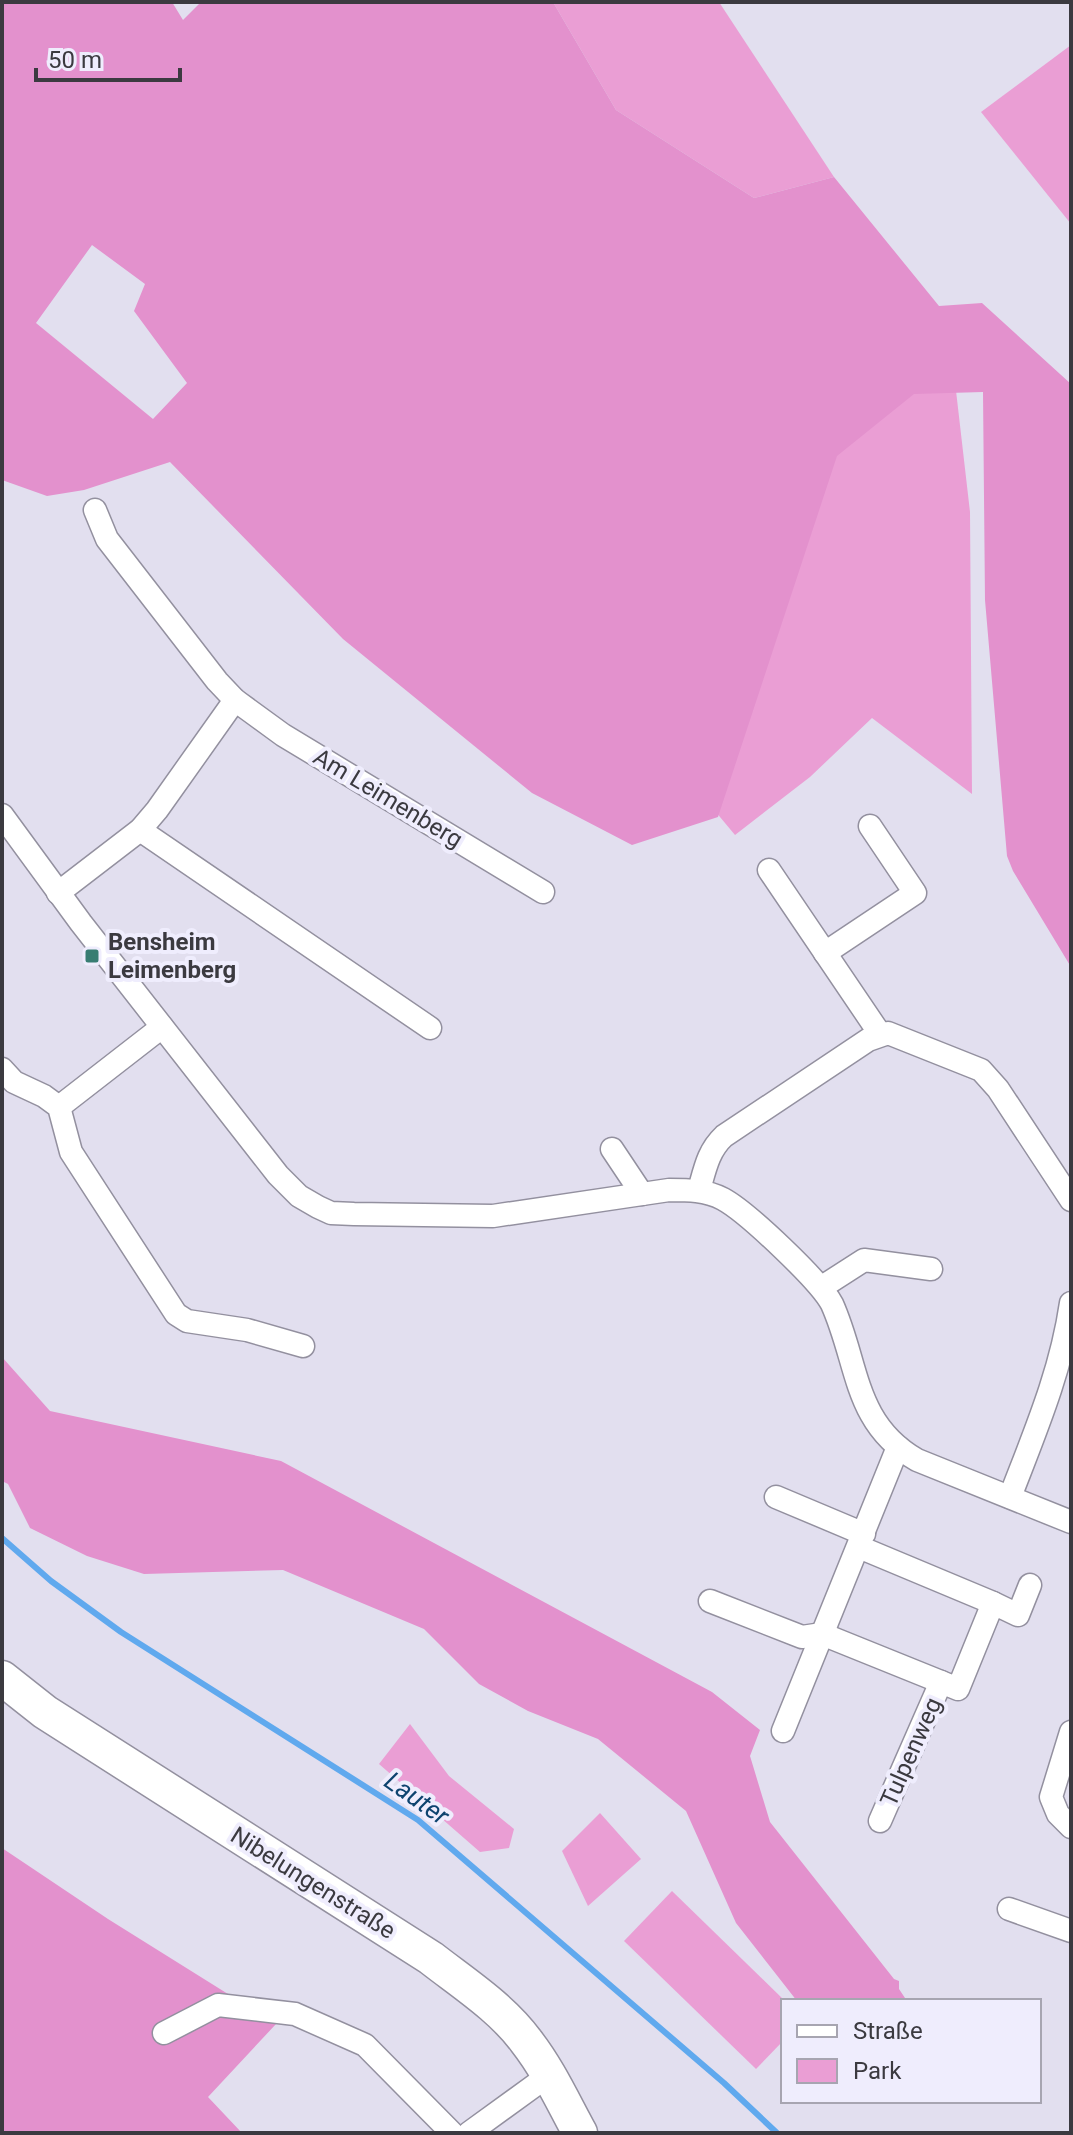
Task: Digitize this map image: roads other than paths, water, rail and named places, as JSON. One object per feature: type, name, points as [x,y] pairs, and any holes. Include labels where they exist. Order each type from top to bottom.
[{"type":"main road","name":"Nibelungenstraße","points":[[2,1678],[45,1712],[431,1958],[525,2038],[580,2133]]},
{"type":"street","name":"Am Leimenberg","points":[[95,510],[107,539],[235,700],[283,735],[543,892]]},
{"type":"street","points":[[58,893],[140,830],[235,700]]},
{"type":"street","points":[[2,815],[162,1027],[278,1175],[299,1196],[331,1213],[493,1216],[669,1190],[699,1190],[723,1199],[743,1213],[822,1287],[836,1314],[867,1410],[898,1447],[917,1460],[1071,1522]]},
{"type":"street","points":[[825,953],[915,893],[870,826]]},
{"type":"street","points":[[140,830],[430,1028]]},
{"type":"street","points":[[769,870],[880,1034]]},
{"type":"street","points":[[59,1107],[162,1027]]},
{"type":"street","points":[[699,1190],[708,1157],[724,1136],[880,1034],[888,1033],[981,1070],[998,1089],[1071,1200]]},
{"type":"street","points":[[2,1069],[14,1082],[59,1107],[71,1152],[176,1314],[187,1321],[247,1330],[303,1346]]},
{"type":"street","points":[[612,1149],[642,1194]]},
{"type":"street","points":[[822,1287],[864,1260],[931,1269]]},
{"type":"street","points":[[1010,1497],[1056,1377],[1065,1347],[1071,1303]]},
{"type":"street","points":[[783,1731],[898,1447]]},
{"type":"street","points":[[776,1497],[1018,1615],[1030,1585]]},
{"type":"street","name":"Tulpenweg","points":[[710,1601],[802,1637],[822,1634],[958,1689],[993,1603]]},
{"type":"street","name":"Tulpenweg","points":[[880,1821],[941,1682]]},
{"type":"street","points":[[1071,1732],[1051,1797],[1058,1814],[1071,1827]]},
{"type":"street","points":[[1009,1909],[1071,1931]]},
{"type":"street","points":[[164,2033],[218,2005],[295,2014],[365,2045],[452,2133]]},
{"type":"street","points":[[469,2133],[549,2075]]},
{"type":"waterway","name":"Lauter","points":[[2,1538],[51,1581],[121,1632],[418,1820],[724,2083],[777,2133]]},
{"type":"place","name":"Bensheim Leimenberg","points":[[92,956]]}]
